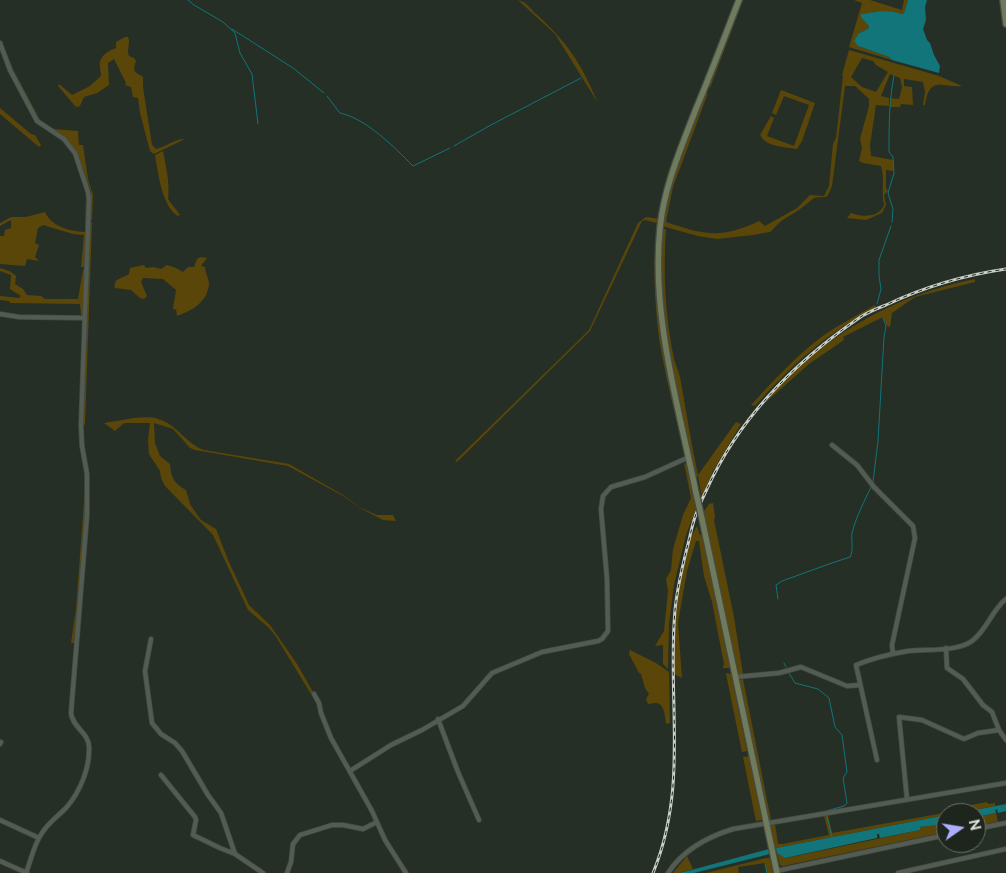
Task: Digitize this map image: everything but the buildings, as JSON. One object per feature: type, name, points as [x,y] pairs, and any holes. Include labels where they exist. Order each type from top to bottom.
[{"type":"main road","points":[[739,0],[676,161],[665,200],[660,227],[659,274],[662,321],[696,494],[777,872]]},
{"type":"main road","points":[[1003,0],[1006,24]]},
{"type":"street","points":[[0,44],[10,70],[37,121],[66,142],[75,153],[88,192],[81,425],[87,474],[87,515],[71,714],[74,723],[88,741],[88,760],[84,777],[74,798],[39,838],[26,873],[0,860]]},
{"type":"street","points":[[0,314],[18,317],[84,318]]},
{"type":"street","points":[[832,445],[858,464],[870,483],[914,529],[915,538],[892,645],[893,654]]},
{"type":"street","points":[[350,771],[391,745],[422,730],[468,702],[492,673],[542,652],[598,641],[606,635],[608,631],[607,579],[601,509],[603,496],[611,488],[645,477],[689,457]]},
{"type":"street","points":[[877,760],[856,665],[893,654],[964,645],[975,638],[1006,598]]},
{"type":"street","points":[[151,639],[145,671],[152,722],[161,734],[175,743],[182,751],[221,813],[236,854]]},
{"type":"street","points":[[946,648],[947,668],[963,679],[982,705],[992,712],[999,730],[1006,740]]},
{"type":"street","points":[[735,677],[779,673],[800,667],[814,671],[847,686],[860,685]]},
{"type":"street","points":[[314,694],[331,738],[385,840],[406,873]]},
{"type":"street","points":[[907,799],[899,717],[922,720],[964,739],[978,733],[999,730]]},
{"type":"street","points":[[438,720],[479,820]]},
{"type":"street","points":[[161,775],[195,817],[193,835],[236,854],[263,873]]},
{"type":"street","points":[[668,873],[690,849],[710,837],[739,827],[1006,783]]},
{"type":"street","points":[[0,820],[39,838]]},
{"type":"street","points":[[287,873],[291,862],[293,844],[300,835],[332,826],[343,825],[363,829],[376,822]]},
{"type":"street","points":[[986,827],[1006,823]]},
{"type":"street","points":[[777,872],[936,837]]},
{"type":"street","points":[[898,873],[1006,849]]},
{"type":"shaded area","points":[[518,0],[528,6],[557,35],[573,54],[586,76],[598,103],[555,34]]},
{"type":"shaded area","points":[[743,0],[710,88],[708,85]]},
{"type":"shaded area","points":[[854,0],[870,0],[902,10],[904,0],[908,0],[902,14],[877,12],[861,14],[869,26],[868,29],[859,33],[858,46],[889,57],[892,60],[849,47],[862,3]]},
{"type":"shaded area","points":[[125,37],[129,39],[129,56],[136,61],[135,72],[143,77],[152,145],[156,149],[177,140],[185,139],[154,154],[150,151],[138,98],[133,97],[131,87],[125,85],[126,83],[114,59],[108,63],[109,85],[97,93],[84,97],[80,106],[76,107],[58,86],[59,84],[72,95],[90,86],[101,76],[100,64],[102,57],[116,48],[116,42]]},
{"type":"shaded area","points":[[0,38],[14,71],[40,120],[54,129],[78,131],[79,145],[83,145],[88,179],[93,195],[92,220],[90,220],[91,191],[76,150],[64,137],[41,122],[37,117],[9,62]]},
{"type":"shaded area","points":[[849,50],[939,76],[962,86],[933,86],[927,96],[925,105],[923,105],[925,92],[923,82],[904,79],[904,86],[912,87],[913,105],[901,104],[900,107],[890,107],[890,98],[899,99],[902,87],[900,78],[890,74],[881,96],[889,98],[889,106],[876,105],[870,145],[871,156],[893,160],[893,171],[886,170],[886,188],[888,191],[884,195],[886,205],[882,213],[866,220],[847,218],[851,213],[865,216],[874,214],[882,209],[884,205],[881,166],[859,161],[862,148],[860,139],[869,106],[869,99],[855,86],[845,86],[832,186],[826,197],[814,198],[781,221],[770,232],[717,239],[662,226],[680,159],[704,95],[708,93],[673,187],[666,222],[691,230],[723,233],[746,227],[759,221],[765,226],[797,208],[810,195],[824,196],[829,186],[842,75]],"holes":[[[862,58],[873,61],[888,72],[876,92],[862,87],[851,77]]]},
{"type":"shaded area","points":[[781,90],[815,103],[802,141],[797,149],[771,144],[760,135],[771,116],[774,118],[767,136],[794,146],[809,105],[784,96],[776,115],[772,113]]},
{"type":"shaded area","points":[[0,108],[31,134],[35,135],[41,145],[39,147],[0,114]]},
{"type":"shaded area","points":[[163,151],[168,181],[168,199],[180,215],[178,216],[168,205],[159,179],[155,155]]},
{"type":"shaded area","points":[[86,192],[85,267],[81,267],[84,235],[73,234],[43,225],[38,228],[35,243],[39,245],[35,257],[39,261],[27,259],[25,266],[0,264],[0,236],[4,236],[5,230],[11,228],[11,220],[0,226],[0,223],[11,217],[26,217],[45,212],[57,225],[73,231],[85,232]]},
{"type":"shaded area","points":[[646,217],[660,219],[657,290],[659,317],[684,451],[659,338],[655,280],[657,223],[645,220],[642,221],[590,331],[457,462],[455,461],[589,330],[638,223]]},
{"type":"shaded area","points":[[92,222],[85,425],[82,424],[90,223]]},
{"type":"shaded area","points":[[663,229],[666,229],[665,278],[669,327],[698,475],[736,422],[741,424],[713,471],[702,498],[676,391],[668,349],[661,277]]},
{"type":"shaded area","points":[[201,257],[207,258],[201,266],[205,267],[209,282],[206,295],[194,308],[177,316],[176,309],[174,310],[173,308],[176,290],[163,279],[143,278],[141,282],[147,296],[144,299],[131,290],[115,288],[115,282],[129,274],[130,268],[144,265],[146,268],[161,269],[167,265],[183,272],[188,267],[194,267],[197,259]]},
{"type":"shaded area","points":[[0,268],[16,276],[15,284],[23,289],[27,295],[41,296],[45,299],[78,299],[83,270],[85,270],[83,315],[81,315],[80,304],[10,303],[9,301],[0,300],[0,296],[19,298],[21,296],[10,289],[11,275],[0,271]]},
{"type":"shaded area","points":[[975,279],[975,282],[915,297],[892,313],[890,327],[887,326],[883,317],[843,337],[844,340],[809,364],[765,403],[809,358],[833,339],[859,323],[886,308],[915,296]]},
{"type":"shaded area","points":[[875,305],[876,308],[858,317],[810,351],[755,406],[751,405],[804,351],[836,327]]},
{"type":"shaded area","points":[[134,418],[155,418],[165,422],[204,450],[289,464],[343,495],[361,508],[377,515],[393,515],[396,521],[383,520],[362,509],[343,496],[288,466],[195,450],[190,448],[173,429],[154,423],[155,443],[160,456],[170,464],[174,480],[186,490],[190,504],[201,520],[216,529],[249,605],[270,625],[297,664],[313,692],[311,694],[275,635],[248,610],[213,535],[165,486],[160,471],[149,454],[150,423],[124,423],[115,431],[104,423]]},
{"type":"shaded area","points":[[684,463],[688,465],[696,509],[686,535],[674,585],[669,624],[668,669],[663,664],[663,645],[655,646],[664,631],[668,591],[666,579],[671,570],[673,549],[683,515],[691,498]]},
{"type":"shaded area","points":[[86,475],[76,643],[71,643],[76,609]]},
{"type":"shaded area","points":[[713,503],[714,520],[734,617],[743,674],[737,675],[704,511],[709,504]]},
{"type":"shaded area","points":[[697,526],[700,535],[702,535],[730,668],[723,668],[724,664],[712,602],[704,576],[699,541],[696,541],[687,571],[678,623],[682,678],[674,674],[678,597],[685,557]]},
{"type":"shaded area","points":[[630,650],[669,672],[670,723],[666,724],[661,705],[656,703],[648,704],[646,699],[649,694],[641,674],[629,654]]},
{"type":"shaded area","points":[[727,673],[731,674],[747,751],[742,752]]},
{"type":"shaded area","points":[[743,679],[771,820],[768,820],[739,680]]},
{"type":"shaded area","points":[[749,756],[762,820],[756,821],[743,757]]},
{"type":"shaded area","points":[[987,802],[988,804],[995,803],[995,806],[986,808],[986,803],[982,803]]},
{"type":"shaded area","points":[[996,813],[998,822],[986,824],[986,815]]},
{"type":"shaded area","points":[[936,814],[936,817],[776,848],[774,847],[769,825],[775,824],[778,844],[829,835],[824,816],[828,815],[832,833]]},
{"type":"shaded area","points":[[936,825],[936,834],[783,866],[780,865],[777,853],[786,858],[920,830],[920,827]]},
{"type":"shaded area","points":[[687,856],[693,869],[673,873]]},
{"type":"shaded area","points":[[770,858],[773,873],[767,873],[765,863],[738,867],[739,873],[706,873]]},
{"type":"water","points":[[908,0],[927,0],[925,7],[926,20],[923,29],[940,66],[939,73],[892,60],[889,57],[858,46],[854,41],[859,33],[868,29],[869,26],[861,17],[861,14],[886,11],[902,14]]},
{"type":"water","points":[[1006,804],[1006,811],[998,813],[997,809],[995,810],[996,813],[986,815],[986,808]]},
{"type":"water","points":[[936,817],[936,825],[920,827],[920,830],[880,838],[879,834],[877,834],[877,838],[785,858],[777,853],[776,848]]},
{"type":"water","points":[[769,849],[770,854],[694,873],[680,873]]},
{"type":"waterway","points":[[188,0],[223,22],[235,33],[240,53],[252,74],[258,124]]},
{"type":"waterway","points":[[232,29],[293,68],[324,93]]},
{"type":"waterway","points":[[892,222],[893,209],[888,193],[894,173],[893,157],[889,152],[890,104],[894,76]]},
{"type":"waterway","points":[[454,146],[581,78]]},
{"type":"waterway","points":[[327,96],[340,113],[350,116],[370,127],[389,142],[413,166],[450,148]]},
{"type":"waterway","points":[[877,304],[881,289],[879,260],[891,226]]},
{"type":"waterway","points":[[873,482],[878,441],[886,326],[883,318]]},
{"type":"waterway","points":[[778,599],[776,585],[782,581],[850,557],[852,533],[871,487]]},
{"type":"waterway","points":[[784,663],[786,667]]},
{"type":"waterway","points":[[789,673],[795,683],[818,689],[829,698],[835,727],[842,735],[847,772],[843,778],[847,803],[844,806],[826,811]]},
{"type":"waterway","points":[[827,816],[832,837]]},
{"type":"waterway","points":[[765,864],[767,873]]},
{"type":"railway","points":[[653,873],[664,840],[674,775],[673,644],[677,594],[695,518],[720,463],[736,438],[772,392],[815,352],[862,316],[930,287],[960,278],[1006,269]]}]
